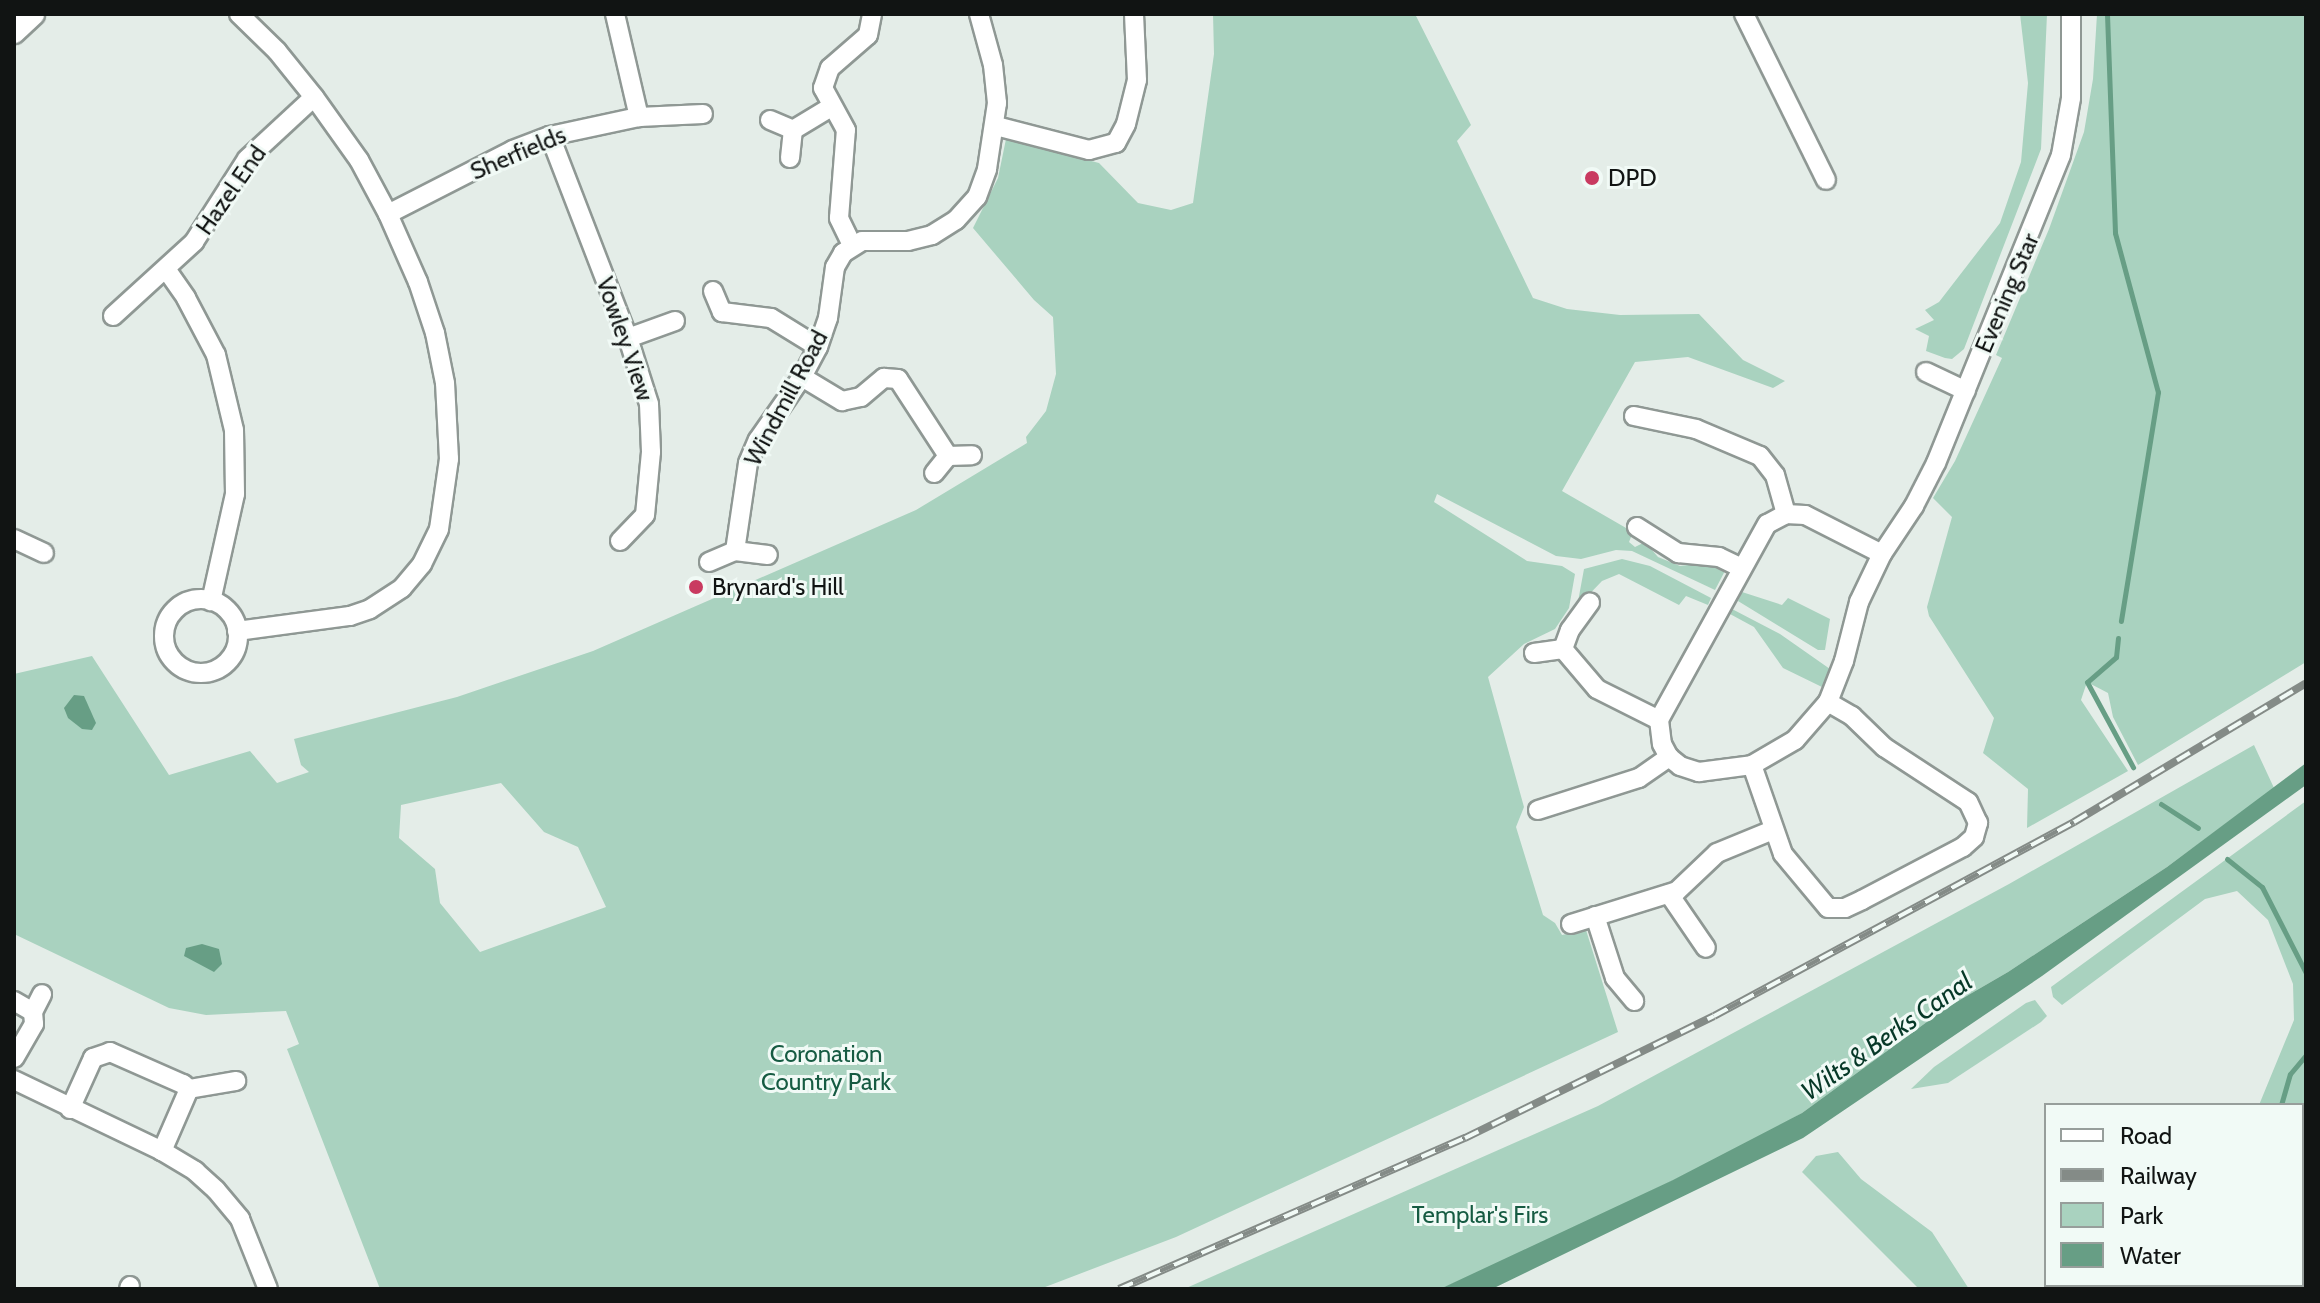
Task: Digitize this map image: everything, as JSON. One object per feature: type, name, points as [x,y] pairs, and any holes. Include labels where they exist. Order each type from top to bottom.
[{"type":"street","points":[[14,32],[33,14]]},
{"type":"street","points":[[237,631],[327,621],[370,609],[412,577],[432,548],[439,529],[449,459],[445,383],[428,308],[388,214],[359,160],[314,97],[277,51],[239,14]]},
{"type":"street","points":[[615,14],[639,117]]},
{"type":"street","points":[[872,14],[868,35],[826,75],[824,96],[846,130],[839,218],[852,245],[871,239],[920,239],[956,220],[971,206],[982,185],[996,126],[996,86],[979,14]]},
{"type":"street","points":[[996,126],[1089,150],[1116,143],[1126,124],[1137,80],[1134,14]]},
{"type":"street","points":[[1744,14],[1826,180]]},
{"type":"street","name":"Evening Star","points":[[1669,757],[1680,766],[1699,772],[1752,765],[1795,740],[1828,702],[1844,661],[1853,618],[1882,554],[1914,506],[1936,463],[2061,155],[2071,98],[2071,14]]},
{"type":"street","name":"Hazel End","points":[[113,316],[206,228],[247,159],[314,97]]},
{"type":"street","points":[[793,130],[831,107]]},
{"type":"street","name":"Sherfields","points":[[388,214],[513,150],[550,136],[639,117],[703,114]]},
{"type":"street","points":[[770,120],[793,130]]},
{"type":"street","points":[[790,158],[793,130]]},
{"type":"street","name":"Vowley View","points":[[550,136],[647,392],[651,452],[645,515],[620,541]]},
{"type":"street","name":"Windmill Road","points":[[735,551],[748,463],[758,440],[802,377],[818,347],[828,318],[835,267],[852,245]]},
{"type":"street","points":[[166,269],[186,298],[216,355],[234,430],[235,494],[211,601]]},
{"type":"street","points":[[713,291],[717,319],[771,318],[818,347]]},
{"type":"street","points":[[628,338],[675,321]]},
{"type":"street","points":[[1926,372],[1966,391]]},
{"type":"street","points":[[802,377],[842,401],[861,397],[884,378],[898,379],[948,456]]},
{"type":"street","points":[[1665,423],[1668,404]]},
{"type":"street","points":[[1634,416],[1696,429],[1760,456],[1775,475],[1786,514]]},
{"type":"street","points":[[934,473],[948,456],[972,455]]},
{"type":"street","points":[[1538,810],[1639,778],[1669,757],[1662,744],[1659,720],[1767,524],[1786,514],[1805,515],[1882,554]]},
{"type":"street","points":[[1637,527],[1678,553],[1719,557],[1742,568]]},
{"type":"street","points":[[14,539],[44,553]]},
{"type":"street","points":[[709,562],[735,551],[768,555]]},
{"type":"street","points":[[191,601],[211,601],[229,612],[237,631],[235,651],[221,667],[201,673],[191,672],[173,660],[165,641],[165,631],[173,612],[191,601]]},
{"type":"street","points":[[1563,649],[1570,630],[1590,602]]},
{"type":"street","points":[[1563,649],[1597,689],[1659,720]]},
{"type":"street","points":[[1534,653],[1563,649]]},
{"type":"street","points":[[1752,765],[1773,830],[1788,861],[1822,904],[1834,909],[1845,908],[1910,875],[1963,847],[1974,837],[1978,823],[1968,802],[1884,747],[1852,716],[1828,702]]},
{"type":"street","points":[[1571,924],[1669,894],[1690,880],[1717,853],[1773,830]]},
{"type":"street","points":[[1669,894],[1678,912],[1706,948]]},
{"type":"street","points":[[1595,916],[1615,978],[1634,1001]]},
{"type":"street","points":[[14,1058],[34,1024],[33,1012],[42,994]]},
{"type":"street","points":[[14,1001],[33,1012]]},
{"type":"street","points":[[70,1109],[93,1058],[110,1052],[189,1089],[236,1081]]},
{"type":"street","points":[[15,1085],[162,1151],[195,1171],[229,1204],[253,1245],[268,1289]]},
{"type":"street","points":[[162,1151],[189,1089]]},
{"type":"green space","name":"Coronation Country Park","points":[[1213,14],[1415,14],[1471,125],[1457,141],[1533,298],[1567,309],[1620,315],[1699,314],[1743,360],[1785,381],[1773,388],[1688,357],[1635,362],[1562,491],[1633,532],[1629,542],[1635,547],[1645,542],[1658,557],[1680,566],[1711,562],[1727,567],[1715,590],[1632,551],[1616,550],[1581,559],[1556,556],[1437,494],[1434,502],[1527,561],[1562,566],[1575,574],[1569,608],[1555,629],[1524,644],[1488,677],[1524,807],[1516,827],[1543,915],[1555,923],[1562,935],[1586,930],[1618,1032],[1176,1237],[1040,1289],[380,1289],[287,1049],[299,1044],[286,1011],[206,1015],[169,1008],[14,934],[14,674],[92,656],[169,775],[250,751],[277,783],[309,772],[301,765],[294,739],[457,697],[593,651],[916,510],[1027,443],[1026,437],[1046,411],[1056,374],[1053,317],[1034,300],[973,228],[998,178],[1006,139],[1099,163],[1138,203],[1171,210],[1193,203],[1214,54]],"holes":[[[501,783],[544,832],[578,847],[606,907],[480,952],[440,903],[435,869],[399,838],[401,805]]]},
{"type":"green space","points":[[2020,14],[2047,14],[2041,149],[1964,349],[1952,359],[1945,358],[1926,351],[1929,336],[1915,329],[1934,320],[1925,310],[1939,302],[2000,223],[2021,162],[2028,83]]},
{"type":"green space","points":[[2097,14],[2306,14],[2306,662],[2138,765],[2113,717],[2108,693],[2087,682],[2081,700],[2128,771],[2027,828],[2028,789],[1983,753],[1994,718],[1929,616],[1927,607],[1952,517],[1933,498],[1955,461],[2002,358],[1996,355],[2049,229],[2084,132],[2093,79]]},
{"type":"green space","points":[[1622,559],[1650,566],[1711,598],[1708,605],[1686,596],[1679,605],[1619,574],[1602,581],[1577,607],[1584,569]]},
{"type":"green space","points":[[1742,592],[1782,605],[1788,598],[1830,619],[1825,650],[1818,650],[1738,601]]},
{"type":"green space","points":[[1732,609],[1780,634],[1830,669],[1822,687],[1783,668],[1754,627],[1730,614]]},
{"type":"green space","name":"Templar's Firs","points":[[2254,745],[2274,788],[2167,867],[2008,972],[1946,1008],[1802,1113],[1751,1143],[1499,1264],[1440,1289],[1184,1289],[1598,1106],[2009,884]]},
{"type":"green space","points":[[2306,801],[2304,1146],[2304,1103],[2260,1103],[2294,1020],[2293,984],[2268,920],[2237,891],[2205,899],[2062,1005],[2053,997],[2051,987]]},
{"type":"green space","points":[[2035,1000],[2047,1016],[2041,1022],[1948,1083],[1911,1089],[1934,1067],[2026,1003]]},
{"type":"green space","points":[[1838,1152],[1861,1179],[1932,1232],[1969,1289],[1919,1289],[1802,1172],[1816,1156]]},
{"type":"water","points":[[74,695],[84,696],[96,723],[92,730],[82,729],[68,718],[64,708]]},
{"type":"water","points":[[2306,763],[2306,785],[2042,976],[1803,1138],[1492,1289],[1440,1289],[1673,1180],[1802,1113],[1946,1008],[2008,972],[2167,867]]},
{"type":"water","points":[[202,944],[219,949],[222,964],[214,972],[184,956],[186,948]]},
{"type":"waterway","points":[[2107,14],[2115,233],[2158,392],[2121,621]]},
{"type":"waterway","points":[[2118,638],[2116,657],[2087,682],[2133,767]]},
{"type":"waterway","points":[[2161,804],[2198,828]]},
{"type":"waterway","points":[[2227,859],[2262,887],[2306,973]]},
{"type":"waterway","points":[[2282,1103],[2290,1074],[2306,1055]]},
{"type":"railway","points":[[1119,1289],[1465,1138],[1714,1016],[2074,822],[2306,683]]},
{"type":"place","name":"DPD","points":[[1592,178]]},
{"type":"place","name":"Brynard's Hill","points":[[696,587]]},
{"type":"water label","name":"Wilts & Berks Canal","points":[[1887,1037]]}]
